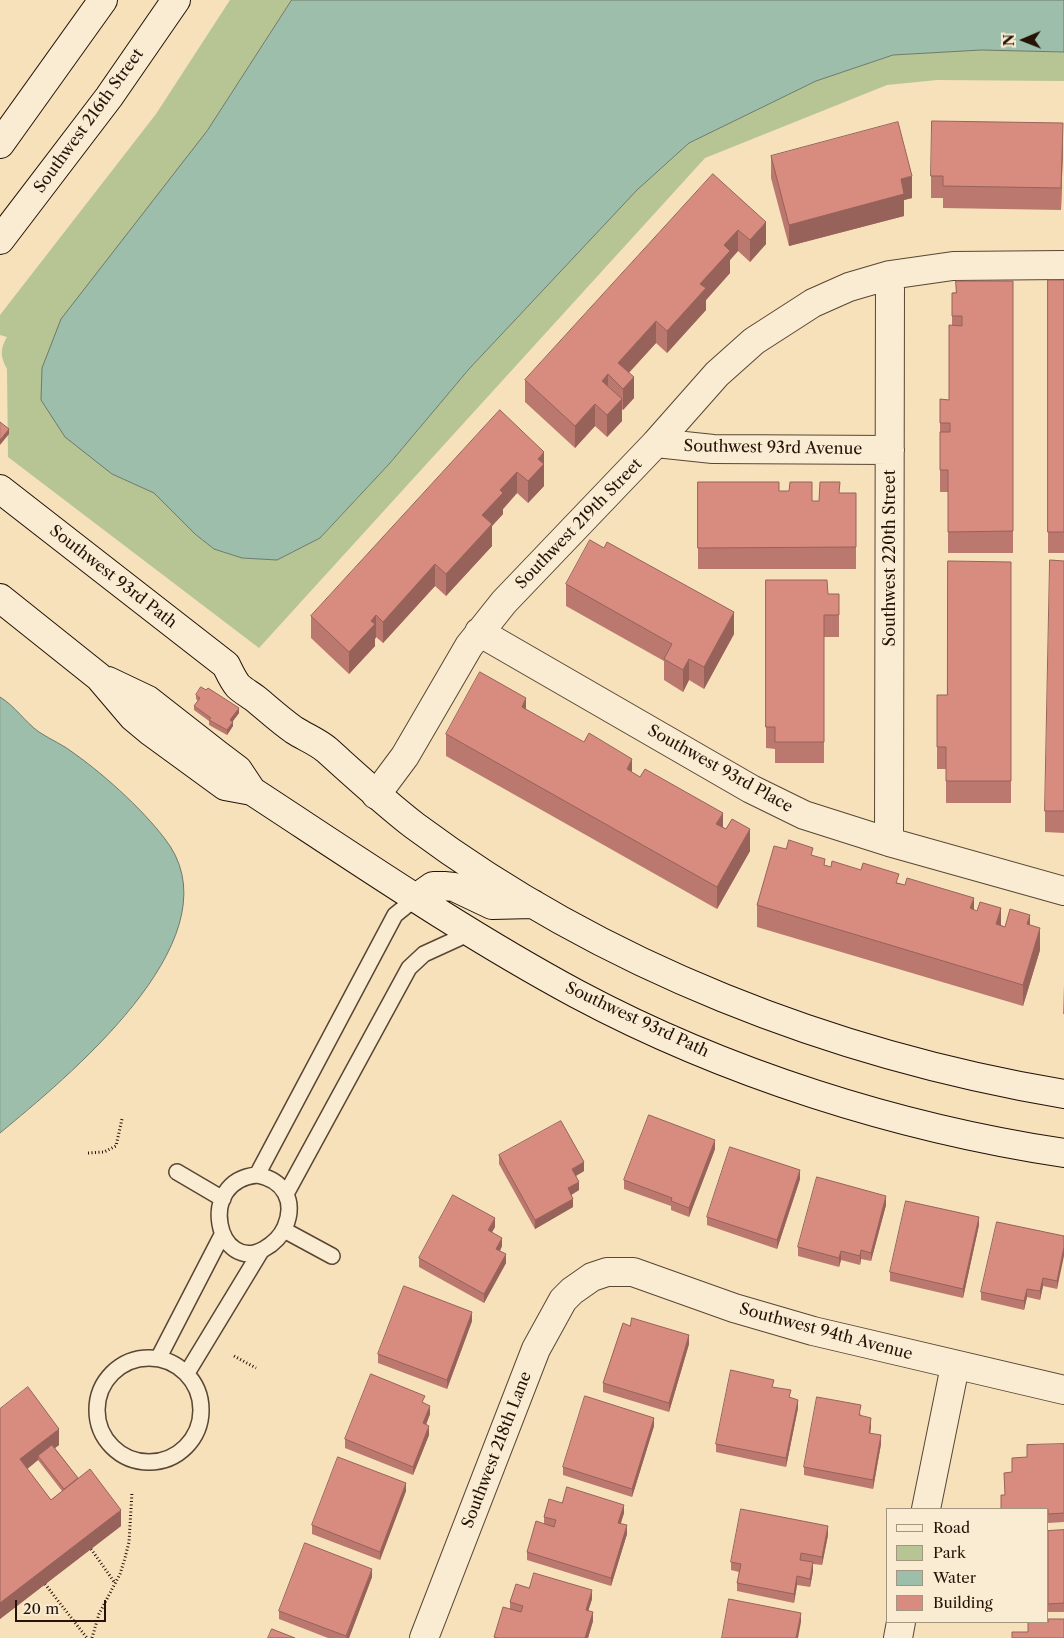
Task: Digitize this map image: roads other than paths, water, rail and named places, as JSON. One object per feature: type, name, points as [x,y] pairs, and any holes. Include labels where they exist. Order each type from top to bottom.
[{"type":"street","points":[[0,144],[103,0]]},
{"type":"street","name":"Southwest 216th Street","points":[[0,240],[109,97],[176,0]]},
{"type":"street","name":"Southwest 219th Street","points":[[376,795],[405,756],[479,632],[504,602],[656,443],[717,374],[744,349],[784,319],[828,296],[890,275],[953,266],[1064,265]]},
{"type":"street","name":"Southwest 220th Street","points":[[889,842],[890,275]]},
{"type":"street","name":"Southwest 93rd Avenue","points":[[656,443],[713,449],[890,450]]},
{"type":"street","name":"Southwest 93rd Path","points":[[0,490],[226,665],[249,671],[281,695],[309,719],[325,748],[376,795],[460,858],[533,904],[654,966],[706,990],[808,1029],[915,1062],[1014,1085],[1064,1094]]},
{"type":"street","name":"Southwest 93rd Path","points":[[0,598],[100,676],[132,717],[225,786],[252,791],[470,933],[579,995],[680,1042],[749,1070],[836,1099],[942,1129],[1064,1152]]},
{"type":"street","name":"Southwest 93rd Place","points":[[479,632],[751,789],[804,815],[889,842],[1064,891]]},
{"type":"street","points":[[416,898],[433,886],[444,886],[454,887],[492,905],[533,904]]},
{"type":"street","name":"Southwest 94th Avenue","points":[[592,1277],[607,1272],[633,1272],[734,1308],[813,1331],[955,1366],[1064,1390]]},
{"type":"street","name":"Southwest 218th Lane","points":[[424,1638],[536,1350],[563,1300],[592,1277]]},
{"type":"street","points":[[926,1508],[955,1366]]},
{"type":"street","points":[[898,1638],[901,1623]]},
{"type":"lane","points":[[257,1175],[396,915],[416,898]]},
{"type":"lane","points":[[187,1373],[261,1251],[276,1240],[284,1230],[288,1220],[286,1194],[306,1161],[408,968],[424,954],[470,933]]},
{"type":"lane","points":[[177,1172],[223,1199]]},
{"type":"lane","points":[[261,1251],[252,1252],[236,1249],[222,1235],[219,1217],[223,1199],[234,1182],[246,1176],[257,1175],[273,1179],[286,1194]]},
{"type":"lane","points":[[284,1230],[332,1256]]},
{"type":"lane","points":[[159,1358],[222,1235]]},
{"type":"lane","points":[[141,1357],[159,1358],[174,1363],[187,1373],[197,1388],[201,1404],[200,1421],[194,1436],[183,1450],[167,1459],[150,1462],[132,1460],[116,1452],[105,1439],[97,1423],[96,1405],[100,1388],[110,1373],[124,1363],[141,1357]]},
{"type":"water","points":[[292,0],[1064,0],[1064,52],[981,50],[893,55],[816,81],[689,143],[637,190],[469,369],[390,463],[320,538],[277,560],[242,558],[214,549],[195,534],[154,493],[112,474],[65,437],[41,400],[42,368],[61,319],[207,131]]},
{"type":"water","points":[[0,697],[39,732],[71,751],[100,773],[139,809],[170,846],[183,884],[179,924],[161,965],[133,1006],[99,1044],[63,1079],[0,1133]]}]
